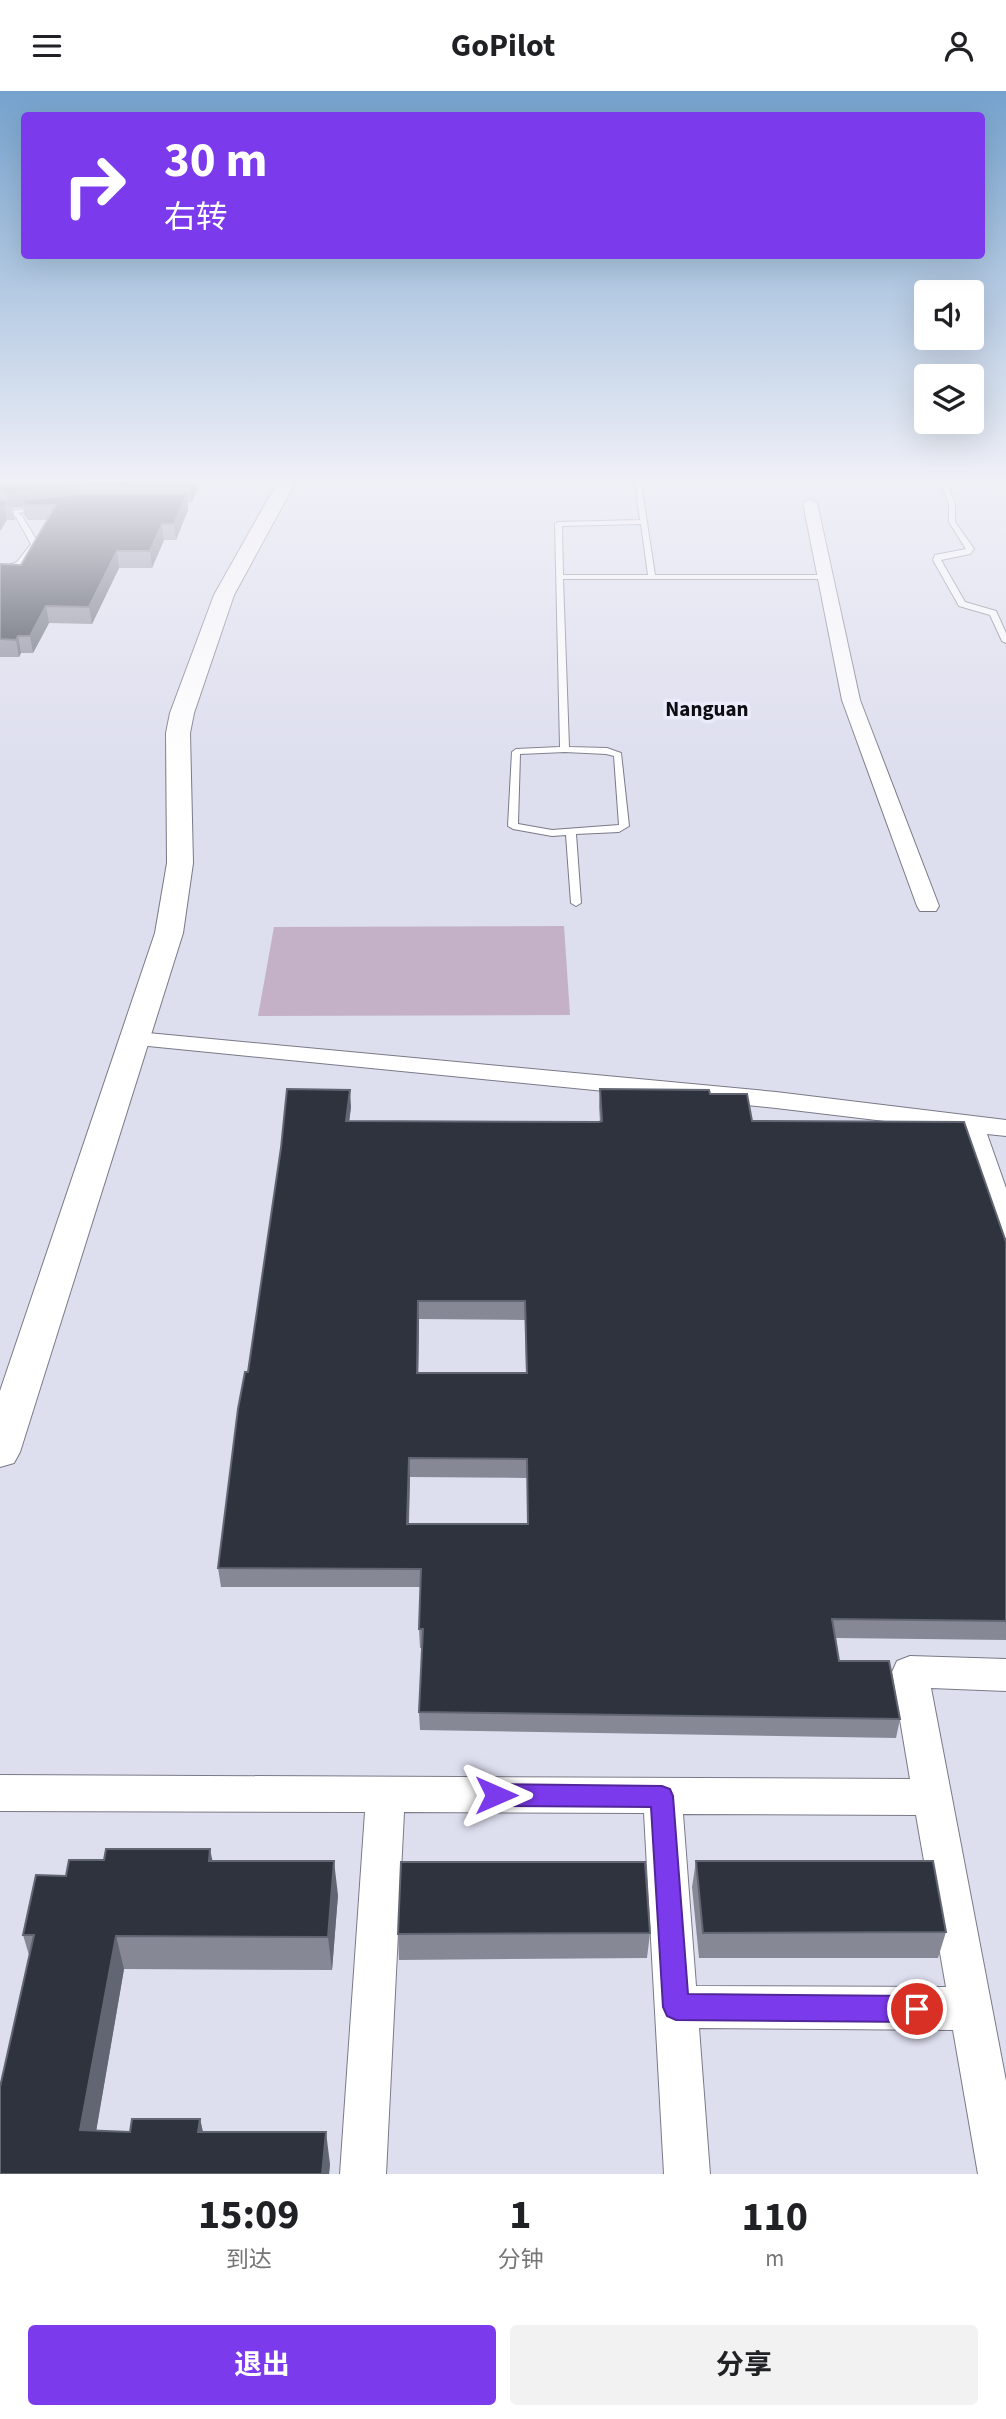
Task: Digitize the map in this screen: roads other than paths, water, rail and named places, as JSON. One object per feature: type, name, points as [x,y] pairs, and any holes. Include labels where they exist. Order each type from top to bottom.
[{"type":"street","points":[[0,1452],[169,933],[180,863],[178,733],[182,713],[224,595],[232,580]]},
{"type":"street","points":[[828,580],[851,700],[928,907]]},
{"type":"street","points":[[136,1039],[776,1100],[1006,1128]]},
{"type":"street","points":[[971,1124],[1006,1229]]},
{"type":"street","points":[[1001,2174],[910,1672],[1006,1675]]},
{"type":"street","points":[[0,1793],[932,1797]]},
{"type":"street","points":[[363,2174],[386,1795]]},
{"type":"street","points":[[662,1796],[687,2174]]},
{"type":"street","points":[[676,2007],[971,2009]]},
{"type":"lane","points":[[559,580],[565,749]]},
{"type":"lane","points":[[948,580],[962,604],[993,613],[1006,641]]},
{"type":"lane","points":[[565,749],[607,751],[618,755],[624,826],[615,831],[571,833],[533,832],[513,826],[516,752],[565,749]]},
{"type":"lane","points":[[571,833],[576,902]]},
{"type":"district","name":"Nanguan","points":[[707,709]]}]
